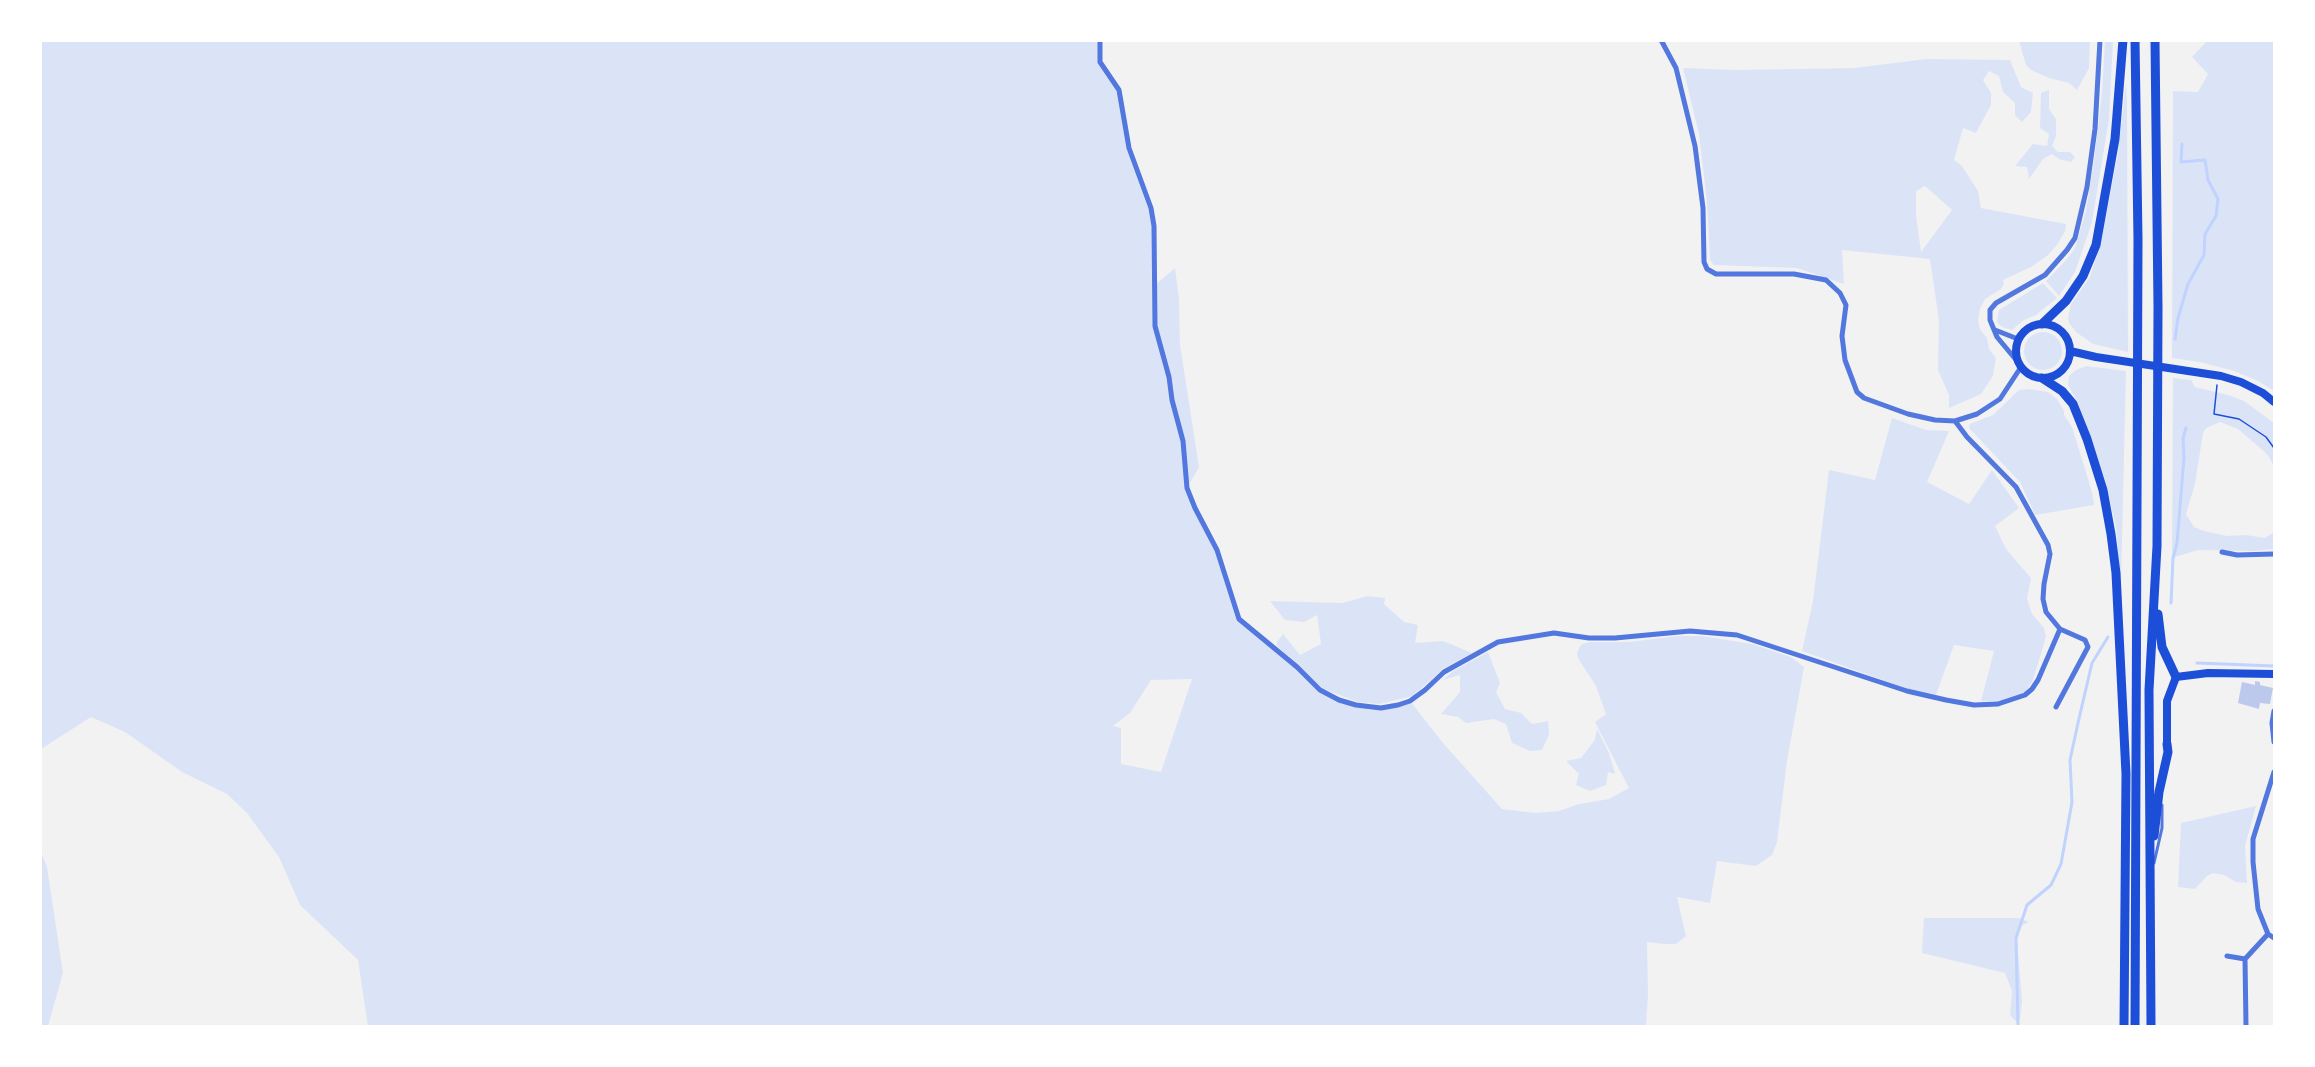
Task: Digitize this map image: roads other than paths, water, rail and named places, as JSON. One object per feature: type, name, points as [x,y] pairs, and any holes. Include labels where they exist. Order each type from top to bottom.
[{"type":"highway","points":[[2042,324],[2066,301],[2083,276],[2096,245],[2115,139],[2123,40]]},
{"type":"highway","points":[[2135,40],[2138,250],[2135,1026]]},
{"type":"highway","points":[[2155,40],[2158,307],[2156,597],[2160,637],[2176,677]]},
{"type":"highway","points":[[2042,378],[2062,391],[2073,404],[2103,490],[2111,534],[2126,784],[2123,928],[2124,1026]]},
{"type":"highway","points":[[2151,1026],[2149,690],[2157,546]]},
{"type":"highway","points":[[2149,865],[2159,792],[2168,752],[2167,744]]},
{"type":"main road","points":[[2042,324],[2054,326],[2063,333],[2068,341],[2070,351],[2064,368],[2054,376],[2042,378],[2026,373],[2019,364],[2016,346],[2018,339],[2027,328],[2042,324]]},
{"type":"main road","points":[[2070,351],[2218,375],[2241,382],[2263,393],[2274,402]]},
{"type":"main road","points":[[2167,744],[2167,701],[2176,677],[2208,673],[2274,674]]},
{"type":"street","points":[[1100,40],[1101,62],[1119,90],[1130,148],[1154,226],[1155,326],[1183,441],[1187,488],[1217,550],[1239,619],[1297,667],[1320,690],[1339,700],[1381,708],[1410,701],[1444,672],[1498,642],[1554,633],[1589,638],[1615,638],[1690,631],[1737,635],[1896,688],[1946,700],[1974,705],[1998,704],[2025,695],[2038,680],[2060,629]]},
{"type":"street","points":[[1661,40],[1676,68],[1695,146],[1703,208],[1704,262],[1707,269],[1716,274],[1794,274],[1826,280],[1840,293],[1846,304],[1842,336],[1845,360],[1857,392],[1864,398],[1908,414],[1935,420],[1955,421],[1977,414],[1991,406],[2009,387],[2019,364],[1997,337],[1990,320],[1990,310],[1996,303],[2045,275],[2067,250],[2074,238],[2087,187],[2095,129],[2100,40]]},
{"type":"street","points":[[1995,330],[2018,339]]},
{"type":"street","points":[[1955,421],[1967,437],[2016,487],[2048,545],[2050,555],[2043,599],[2046,612],[2060,629],[2085,640],[2088,647],[2056,707]]},
{"type":"street","points":[[2222,552],[2237,555],[2274,554]]},
{"type":"street","points":[[2274,711],[2272,723],[2274,742]]},
{"type":"street","points":[[2274,772],[2253,839],[2258,909],[2268,934],[2274,938]]},
{"type":"street","points":[[2246,1026],[2245,959],[2268,934]]},
{"type":"street","points":[[2227,956],[2245,959]]},
{"type":"lane","points":[[2149,886],[2162,828],[2164,773]]},
{"type":"waterway","points":[[2175,339],[2178,318],[2188,284],[2204,255],[2205,234],[2216,216],[2218,199],[2208,180],[2205,160],[2181,162],[2182,144]]},
{"type":"waterway","points":[[2171,603],[2173,558],[2177,543],[2184,458],[2183,439],[2186,428]]},
{"type":"waterway","points":[[2018,1026],[2016,938],[2027,905],[2051,885],[2061,864],[2072,802],[2070,760],[2092,663],[2108,637]]},
{"type":"waterway","points":[[2197,663],[2274,666]]}]
